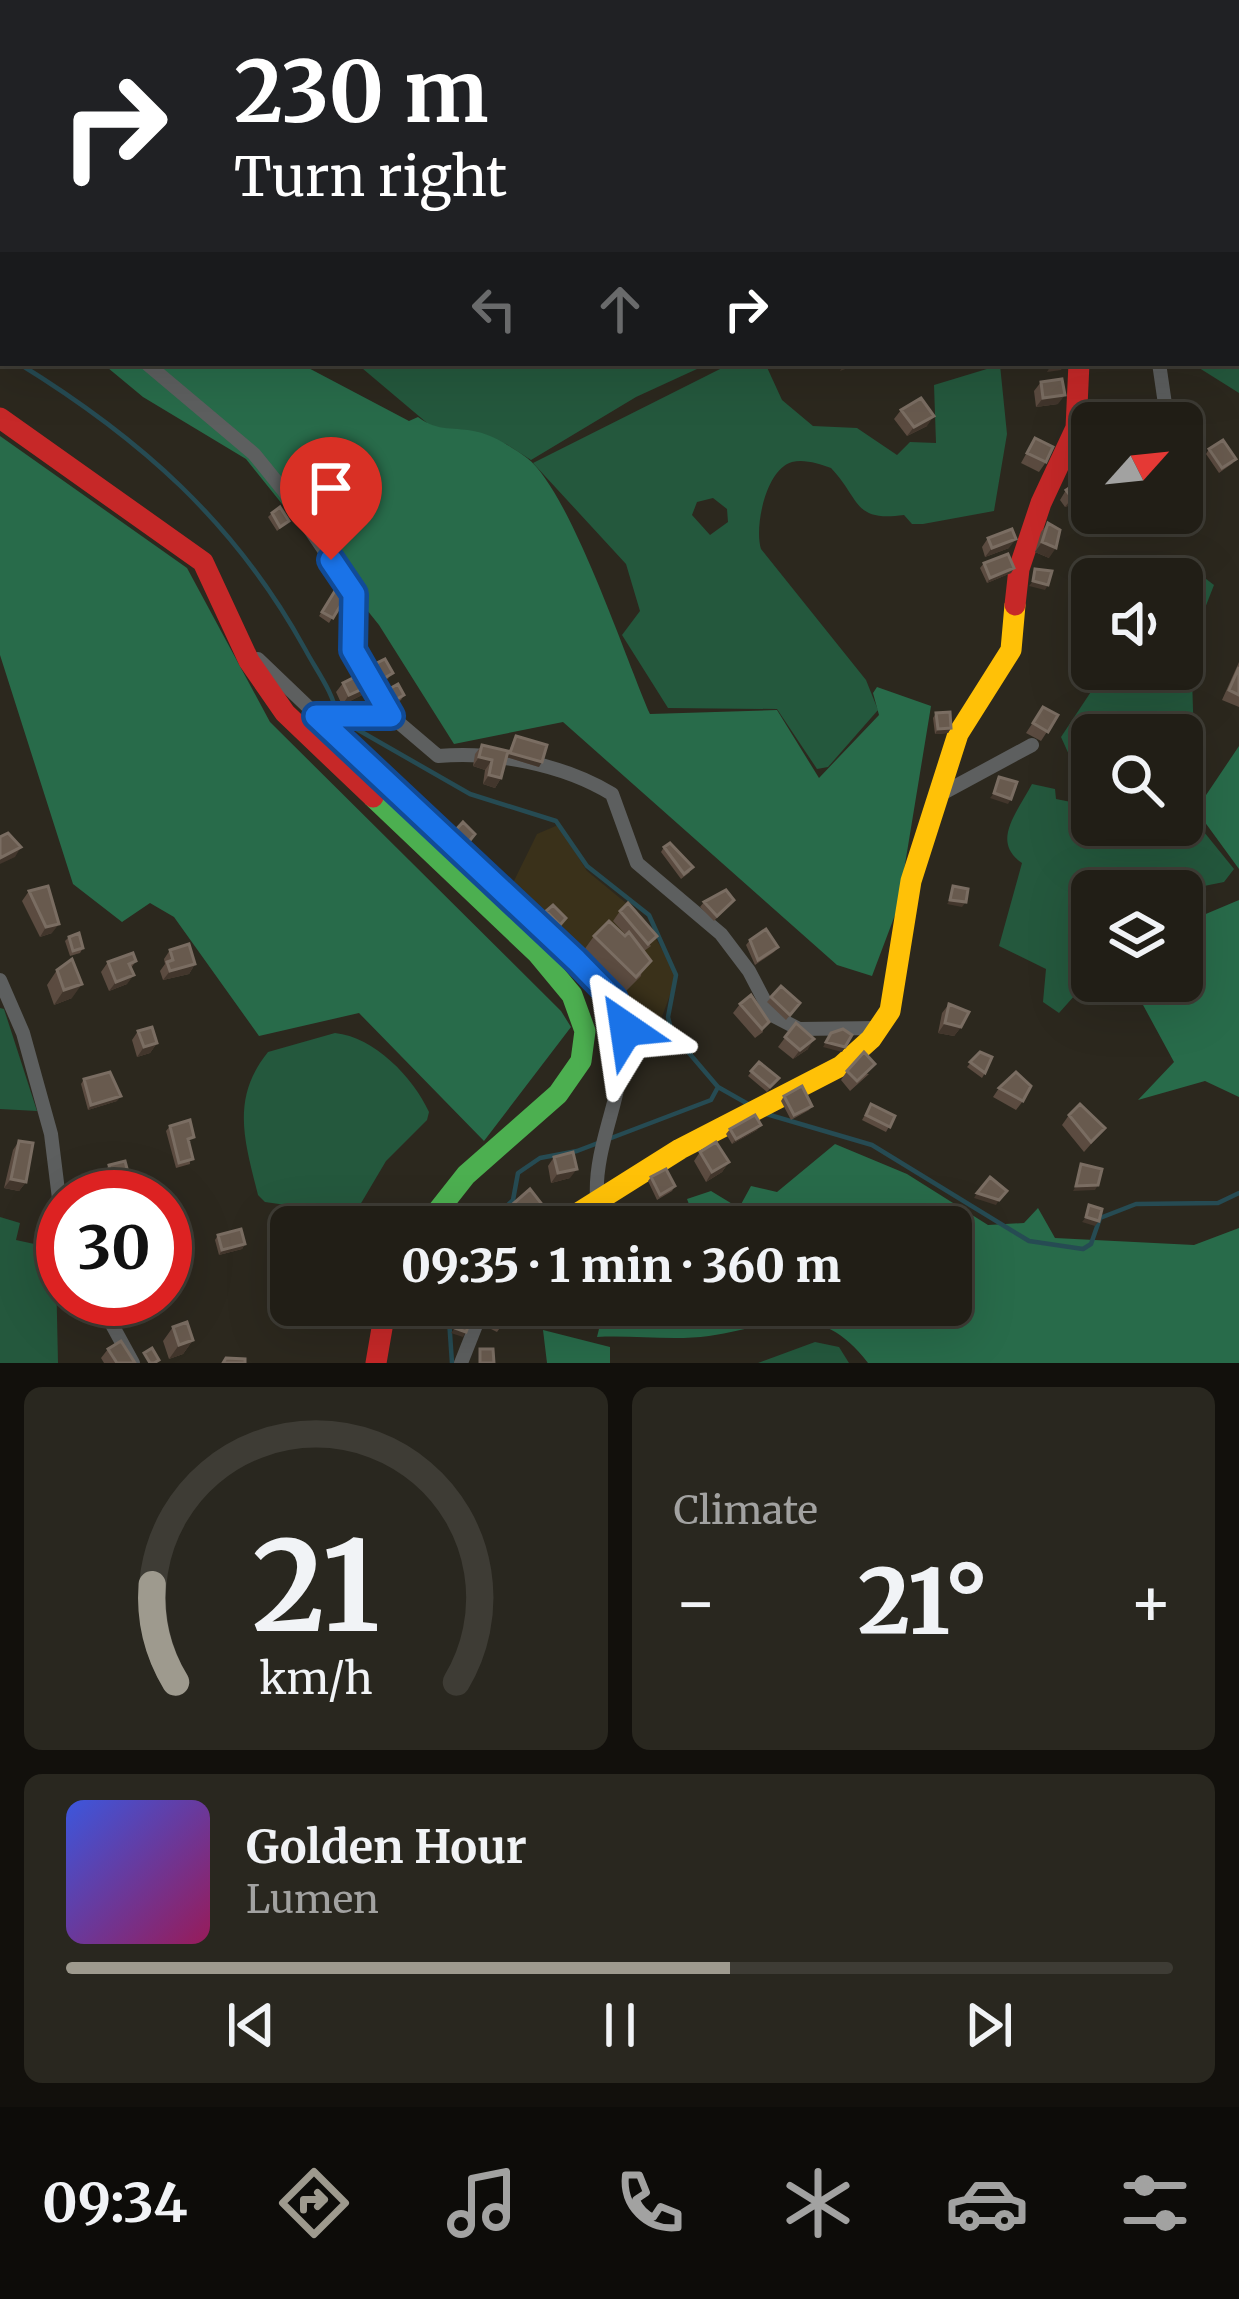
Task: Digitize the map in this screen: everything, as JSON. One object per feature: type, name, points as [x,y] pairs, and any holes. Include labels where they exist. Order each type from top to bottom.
[{"type":"main road","points":[[585,1206],[841,1066],[890,1011],[911,881],[943,793],[958,734],[1011,650],[1019,569],[1076,428],[1079,366]]},
{"type":"main road","points":[[0,418],[203,562],[262,686],[285,713],[538,954],[572,995],[585,1048],[576,1071],[466,1175],[442,1206]]},
{"type":"main road","points":[[376,1363],[382,1326]]},
{"type":"street","points":[[150,366],[254,454],[284,491],[354,594],[353,650],[391,716],[438,757],[488,753],[572,772],[612,794],[637,863],[721,934],[749,970],[772,1015],[799,1029],[878,1028]]},
{"type":"street","points":[[1159,366],[1165,402]]},
{"type":"street","points":[[237,634],[316,716],[614,999],[626,1029],[622,1074],[604,1128],[597,1197]]},
{"type":"street","points":[[316,716],[391,716]]},
{"type":"street","points":[[943,793],[1032,745]]},
{"type":"street","points":[[0,980],[23,1033],[46,1116],[54,1170]]},
{"type":"street","points":[[113,1326],[133,1363]]},
{"type":"street","points":[[461,1363],[476,1326]]},
{"type":"shaded area","points":[[558,825],[587,871],[643,917],[677,976],[659,1025],[511,887],[537,834]]},
{"type":"green space","points":[[106,366],[305,366],[409,421],[418,417],[440,427],[491,436],[510,446],[544,476],[561,504],[650,714],[777,710],[819,778],[879,715],[873,693],[877,687],[931,706],[898,907],[872,976],[837,965],[563,722],[454,744],[379,625],[246,459],[143,397]]},
{"type":"green space","points":[[360,366],[703,366],[636,397],[531,460],[506,444],[433,428]]},
{"type":"green space","points":[[726,366],[766,366],[782,400],[813,426],[857,428],[897,455],[910,442],[936,443],[934,385],[1000,366],[1007,434],[994,511],[923,524],[912,524],[904,515],[875,515],[860,506],[831,468],[807,462],[783,467],[769,487],[761,514],[761,549],[866,680],[878,710],[828,767],[817,769],[777,709],[668,708],[622,635],[640,611],[626,564],[533,463]],"holes":[[[713,498],[727,509],[728,522],[710,535],[692,515],[697,502]]]},
{"type":"green space","points":[[1196,366],[1239,366],[1239,393]]},
{"type":"green space","points":[[0,436],[187,568],[270,722],[561,1011],[571,1027],[484,1141],[359,1013],[259,1036],[174,917],[150,903],[122,922],[73,884],[0,655]]},
{"type":"green space","points":[[1203,577],[1214,585],[1203,613]]},
{"type":"green space","points":[[1092,690],[1192,690],[1193,714],[1076,714]]},
{"type":"green space","points":[[1071,722],[1071,759],[1061,737]]},
{"type":"green space","points":[[1239,746],[1239,869],[1203,820],[1203,800]]},
{"type":"green space","points":[[1032,784],[1055,789],[1056,799],[1071,802],[1071,846],[1203,846],[1203,831],[1234,869],[1224,882],[1203,886],[1203,870],[1071,870],[1071,1000],[1059,1013],[1043,1002],[1046,969],[999,946],[1022,863],[1008,846],[1009,827]]},
{"type":"green space","points":[[1239,900],[1239,1097],[1205,1081],[1138,1100],[1174,1062],[1141,1002],[1203,1002],[1203,915]]},
{"type":"green space","points":[[0,1008],[4,1009],[37,1111],[0,1109]]},
{"type":"green space","points":[[335,1033],[350,1036],[391,1061],[422,1099],[429,1112],[427,1120],[386,1161],[359,1206],[293,1206],[265,1202],[258,1195],[245,1139],[245,1104],[256,1069],[268,1052]]},
{"type":"green space","points":[[835,1144],[907,1174],[958,1206],[740,1206],[751,1186],[777,1192]]},
{"type":"green space","points":[[711,1191],[736,1206],[690,1206],[687,1199]]},
{"type":"green space","points":[[1038,1208],[1055,1238],[1194,1245],[1239,1228],[1239,1363],[868,1363],[821,1326],[972,1326],[972,1215],[988,1225],[1024,1223]]},
{"type":"green space","points":[[0,1217],[20,1223],[16,1240],[36,1244],[36,1326],[57,1326],[58,1363],[0,1363]]},
{"type":"green space","points":[[600,1326],[761,1326],[696,1337],[597,1337]]},
{"type":"green space","points":[[543,1330],[610,1347],[610,1363],[547,1363]]},
{"type":"green space","points":[[815,1342],[839,1347],[849,1363],[758,1363]]},
{"type":"building","points":[[1062,379],[1065,395],[1043,398],[1041,382]]},
{"type":"building","points":[[921,398],[934,416],[914,427],[901,410]]},
{"type":"building","points":[[1035,438],[1053,447],[1046,462],[1027,453]]},
{"type":"building","points":[[1223,440],[1236,459],[1222,468],[1209,449]]},
{"type":"building","points":[[280,507],[289,521],[280,527],[272,513]]},
{"type":"building","points":[[1048,523],[1060,530],[1056,548],[1042,542]]},
{"type":"building","points":[[1012,529],[1016,539],[992,548],[988,538]]},
{"type":"building","points":[[1008,554],[1014,568],[990,578],[984,563]]},
{"type":"building","points":[[1035,569],[1052,571],[1048,585],[1033,581]]},
{"type":"building","points":[[338,586],[348,593],[333,618],[322,612]]},
{"type":"building","points":[[385,659],[393,673],[383,679],[375,664]]},
{"type":"building","points":[[1239,667],[1239,695],[1229,690]]},
{"type":"building","points":[[365,672],[371,685],[349,695],[343,683]]},
{"type":"building","points":[[398,684],[404,695],[395,700],[389,689]]},
{"type":"building","points":[[1043,707],[1058,715],[1048,732],[1033,723]]},
{"type":"building","points":[[950,712],[951,728],[938,729],[936,713]]},
{"type":"building","points":[[516,736],[547,745],[542,762],[510,753]]},
{"type":"building","points":[[482,745],[508,751],[501,778],[489,775],[492,760],[479,757]]},
{"type":"building","points":[[999,777],[1017,782],[1011,799],[994,793]]},
{"type":"building","points":[[463,822],[475,834],[467,844],[454,832]]},
{"type":"building","points":[[8,833],[21,847],[0,858],[0,837]]},
{"type":"building","points":[[670,843],[693,867],[684,874],[664,847]]},
{"type":"building","points":[[48,886],[59,924],[46,927],[29,891]]},
{"type":"building","points":[[953,886],[968,889],[966,902],[950,900]]},
{"type":"building","points":[[726,890],[734,900],[717,916],[704,902]]},
{"type":"building","points":[[628,903],[657,936],[648,944],[620,911]]},
{"type":"building","points":[[553,905],[566,918],[560,925],[546,911]]},
{"type":"building","points":[[609,921],[625,936],[629,932],[651,961],[636,977],[594,936]]},
{"type":"building","points":[[766,929],[778,947],[758,960],[750,940]]},
{"type":"building","points":[[79,933],[83,948],[73,951],[69,937]]},
{"type":"building","points":[[189,944],[195,964],[170,971],[170,950]]},
{"type":"building","points":[[133,953],[136,961],[129,964],[134,975],[116,982],[108,962]]},
{"type":"building","points":[[72,959],[82,984],[64,990],[57,970]]},
{"type":"building","points":[[781,986],[800,1003],[790,1015],[771,997]]},
{"type":"building","points":[[751,995],[769,1022],[762,1029],[740,1004]]},
{"type":"building","points":[[949,1004],[969,1012],[961,1027],[945,1023]]},
{"type":"building","points":[[796,1023],[814,1039],[800,1050],[785,1037]]},
{"type":"building","points":[[152,1027],[157,1043],[144,1047],[138,1031]]},
{"type":"building","points":[[843,1029],[852,1035],[845,1047],[826,1042],[831,1033]]},
{"type":"building","points":[[864,1052],[875,1064],[857,1081],[847,1071]]},
{"type":"building","points":[[980,1052],[992,1057],[985,1073],[970,1062]]},
{"type":"building","points":[[759,1062],[779,1078],[770,1087],[751,1071]]},
{"type":"building","points":[[110,1072],[121,1096],[91,1105],[84,1079]]},
{"type":"building","points":[[1016,1072],[1031,1086],[1023,1101],[999,1088]]},
{"type":"building","points":[[802,1086],[812,1106],[794,1115],[784,1096]]},
{"type":"building","points":[[871,1104],[895,1116],[890,1127],[866,1115]]},
{"type":"building","points":[[1080,1104],[1105,1128],[1091,1142],[1069,1115]]},
{"type":"building","points":[[755,1115],[761,1125],[736,1139],[730,1129]]},
{"type":"building","points":[[190,1120],[193,1159],[179,1163],[170,1126]]},
{"type":"building","points":[[19,1141],[33,1143],[26,1182],[11,1179]]},
{"type":"building","points":[[716,1142],[729,1162],[712,1172],[700,1152]]},
{"type":"building","points":[[573,1152],[577,1169],[558,1173],[554,1157]]},
{"type":"building","points":[[125,1161],[127,1170],[110,1170],[109,1165]]},
{"type":"building","points":[[1081,1164],[1102,1169],[1098,1185],[1076,1186]]},
{"type":"building","points":[[666,1169],[675,1186],[660,1195],[651,1177]]},
{"type":"building","points":[[990,1177],[1007,1191],[999,1200],[977,1193]]},
{"type":"building","points":[[530,1189],[541,1203],[536,1206],[511,1206]]},
{"type":"building","points":[[1089,1205],[1102,1209],[1099,1221],[1086,1217]]},
{"type":"building","points":[[241,1229],[245,1244],[222,1250],[218,1235]]},
{"type":"building","points":[[188,1326],[193,1340],[179,1345],[173,1327]]},
{"type":"building","points":[[121,1341],[135,1363],[117,1363],[108,1349]]},
{"type":"building","points":[[152,1348],[159,1360],[150,1363],[144,1353]]},
{"type":"building","points":[[480,1349],[493,1349],[494,1363],[480,1363]]},
{"type":"building","points":[[226,1358],[245,1359],[245,1363],[223,1363]]},
{"type":"waterway","points":[[23,366],[144,453],[216,522],[278,603],[324,682],[337,716]]},
{"type":"waterway","points":[[346,723],[470,794],[556,821],[587,866],[649,915],[676,975],[668,1017],[672,1033],[718,1087],[711,1100],[577,1151],[540,1158],[518,1173],[513,1200],[507,1206]]},
{"type":"waterway","points":[[718,1087],[748,1104]]},
{"type":"waterway","points":[[763,1113],[872,1145],[1029,1241],[1083,1249],[1091,1244],[1100,1218],[1136,1204],[1218,1203],[1239,1193]]},
{"type":"waterway","points":[[449,1326],[452,1363]]},
{"type":"traffic: fast","points":[[373,797],[538,954],[572,995],[585,1031],[581,1061],[558,1094],[466,1175],[442,1206]]},
{"type":"traffic: slow","points":[[589,1206],[680,1149],[841,1066],[871,1039],[890,1011],[911,881],[958,734],[1011,650],[1015,605]]},
{"type":"traffic: jam","points":[[1015,605],[1019,569],[1041,503],[1076,428],[1079,366]]},
{"type":"traffic: jam","points":[[0,418],[203,562],[249,661],[285,713],[373,797]]},
{"type":"traffic: jam","points":[[376,1363],[382,1326]]},
{"type":"route","points":[[331,560],[354,594],[353,650],[391,716],[316,716],[576,960],[614,999],[626,1029]]}]
